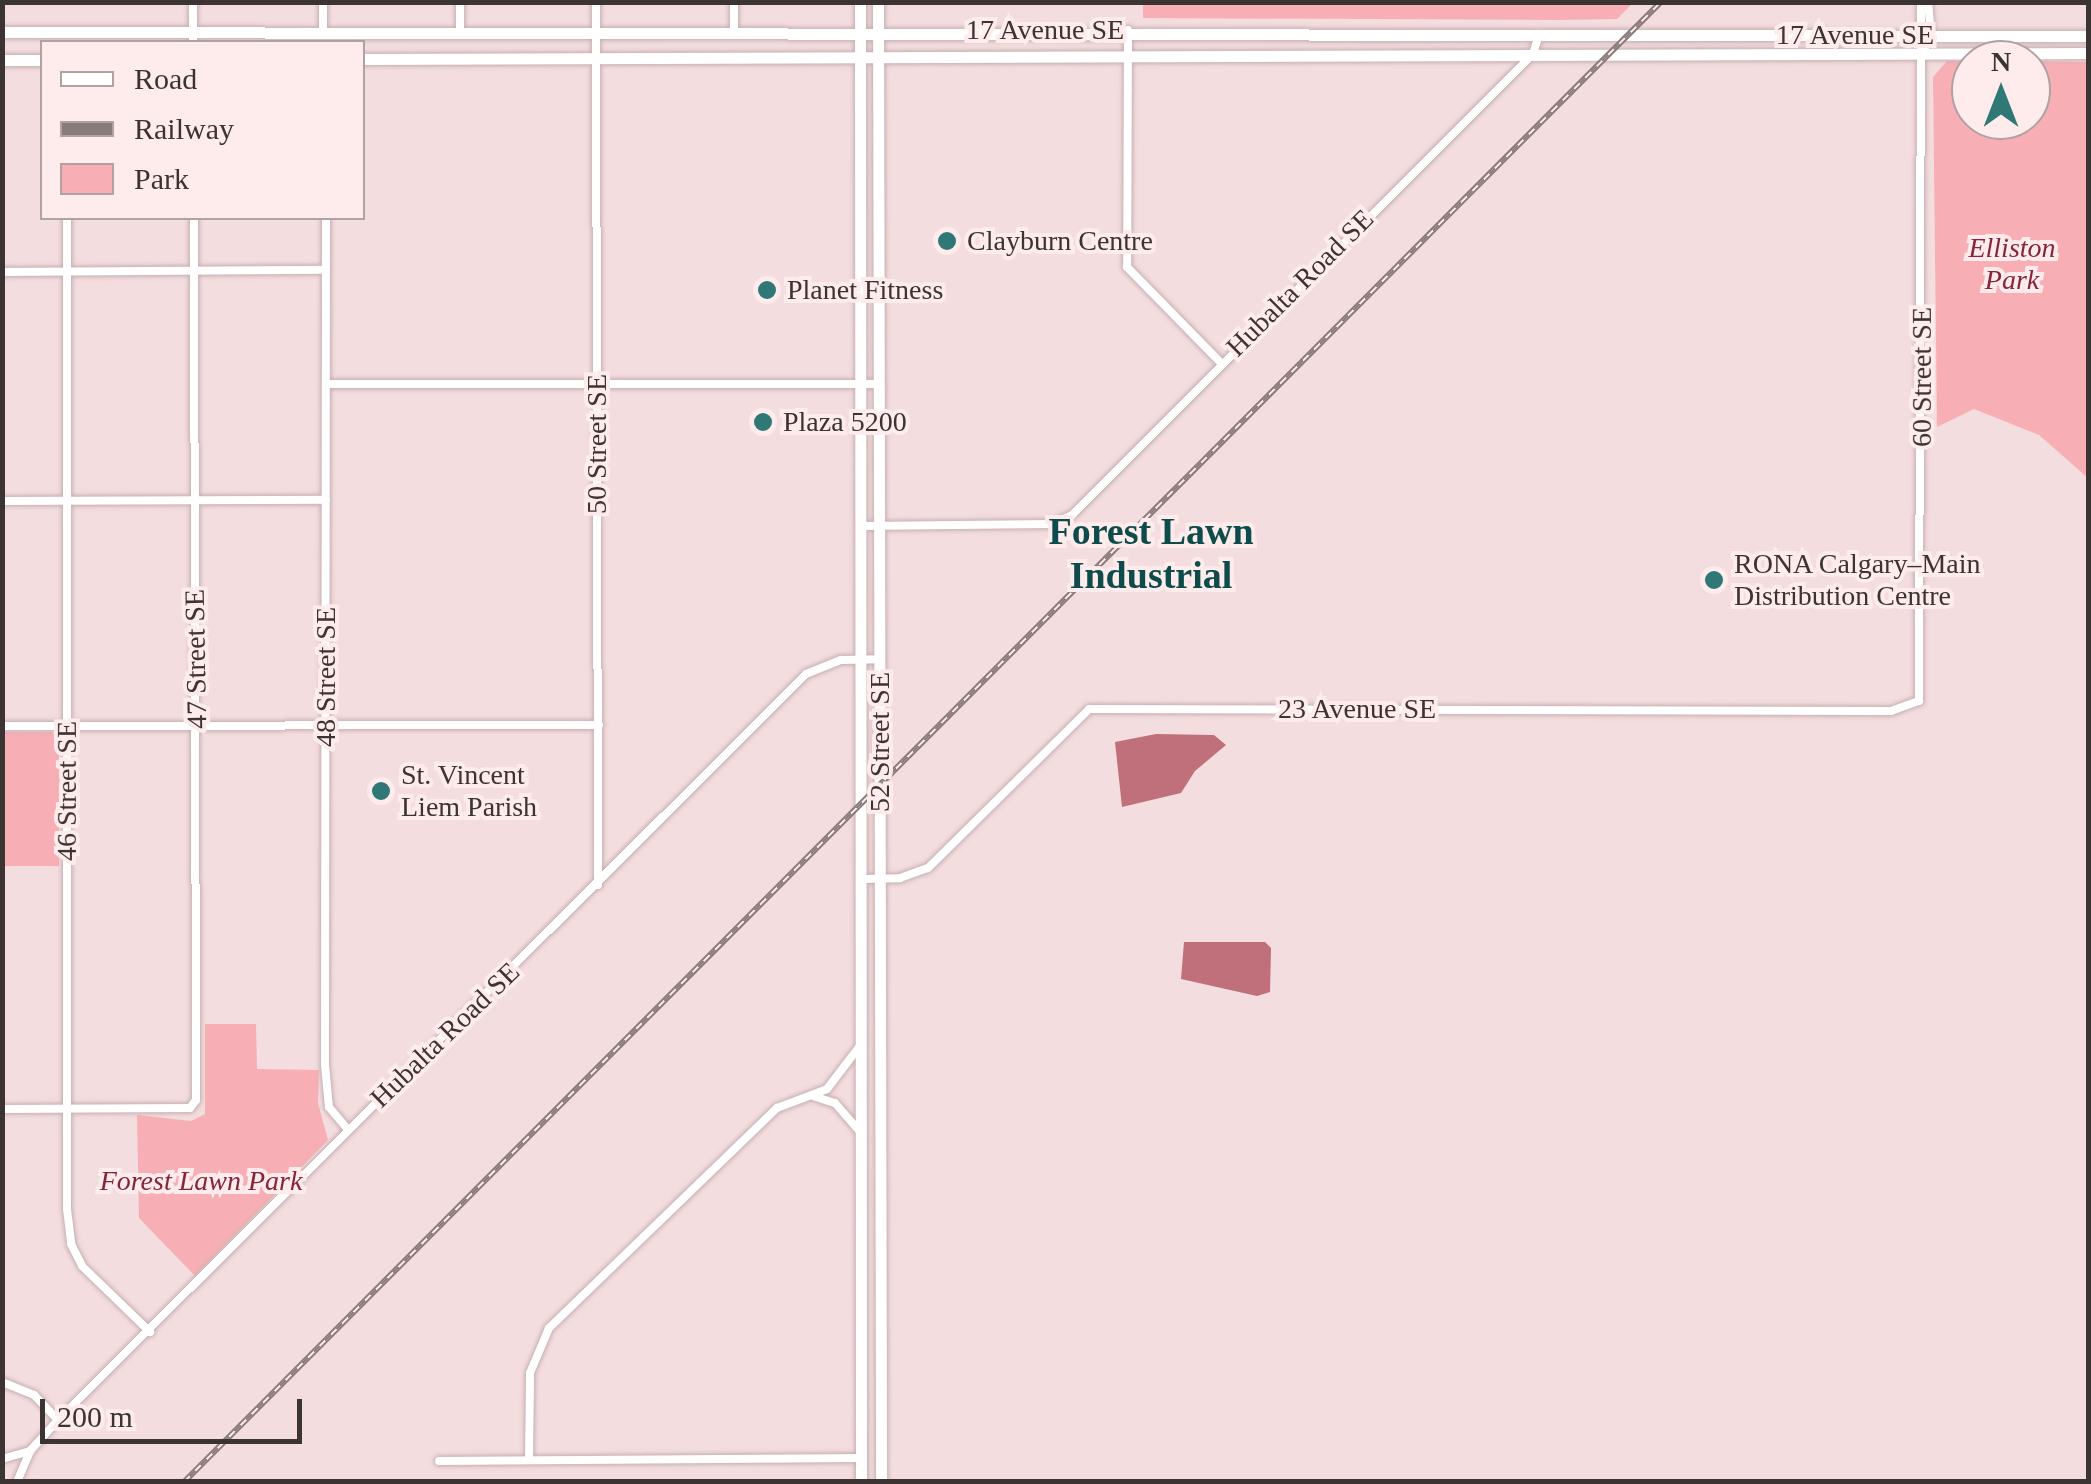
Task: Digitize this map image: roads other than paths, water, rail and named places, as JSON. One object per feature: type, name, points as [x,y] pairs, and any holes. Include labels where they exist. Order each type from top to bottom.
[{"type":"main road","name":"52 Street SE","points":[[860,2],[861,1482]]},
{"type":"main road","name":"52 Street SE","points":[[878,2],[881,1482]]},
{"type":"main road","name":"17 Avenue SE","points":[[2,32],[193,38],[734,30],[2088,36]]},
{"type":"main road","name":"17 Avenue SE","points":[[365,59],[2088,53]]},
{"type":"main road","points":[[2,60],[40,60]]},
{"type":"street","points":[[193,2],[193,38]]},
{"type":"street","points":[[323,2],[323,34]]},
{"type":"street","points":[[460,2],[460,34]]},
{"type":"street","name":"50 Street SE","points":[[596,2],[598,885]]},
{"type":"street","points":[[734,2],[734,30]]},
{"type":"street","points":[[1925,2],[1925,35]]},
{"type":"street","points":[[1128,30],[1127,267],[1220,362]]},
{"type":"street","name":"Hubalta Road SE","points":[[881,525],[1052,524],[1072,515],[1220,362],[1533,54],[1540,34]]},
{"type":"street","name":"60 Street SE","points":[[1919,700],[1925,35]]},
{"type":"street","name":"46 Street SE","points":[[67,220],[70,501],[67,1108],[71,1244],[105,1293],[150,1332]]},
{"type":"street","name":"47 Street SE","points":[[67,1108],[190,1108],[196,1100],[194,220]]},
{"type":"street","name":"48 Street SE","points":[[326,220],[326,1090],[329,1107],[348,1130]]},
{"type":"street","points":[[2,272],[326,270]]},
{"type":"street","points":[[326,384],[878,384]]},
{"type":"street","points":[[2,501],[326,500]]},
{"type":"street","points":[[861,526],[881,525]]},
{"type":"street","name":"Hubalta Road SE","points":[[17,1482],[30,1451],[58,1420],[806,674],[861,659],[880,659]]},
{"type":"street","name":"23 Avenue SE","points":[[861,879],[880,879],[928,868],[1090,709],[1891,710],[1919,700]]},
{"type":"street","points":[[2,726],[599,725]]},
{"type":"street","points":[[529,1460],[530,1373],[549,1328],[777,1108],[813,1096],[847,1069],[861,1042]]},
{"type":"street","points":[[813,1096],[836,1103],[861,1134]]},
{"type":"street","points":[[2,1109],[67,1108]]},
{"type":"street","points":[[2,1382],[34,1394],[58,1420]]},
{"type":"street","points":[[2,1458],[30,1451]]},
{"type":"street","points":[[440,1461],[861,1458]]},
{"type":"railway","points":[[184,1482],[1661,2]]},
{"type":"place","name":"Clayburn Centre","points":[[947,241]]},
{"type":"place","name":"Planet Fitness","points":[[767,290]]},
{"type":"place","name":"Plaza 5200","points":[[763,422]]},
{"type":"place","name":"RONA Calgary–Main Distribution Centre","points":[[1714,580]]},
{"type":"place","name":"St. Vincent Liem Parish","points":[[381,791]]},
{"type":"district","name":"Forest Lawn Industrial","points":[[1151,554]]},
{"type":"park label","name":"Elliston Park","points":[[2012,264]]},
{"type":"park label","name":"Forest Lawn Park","points":[[201,1181]]}]
